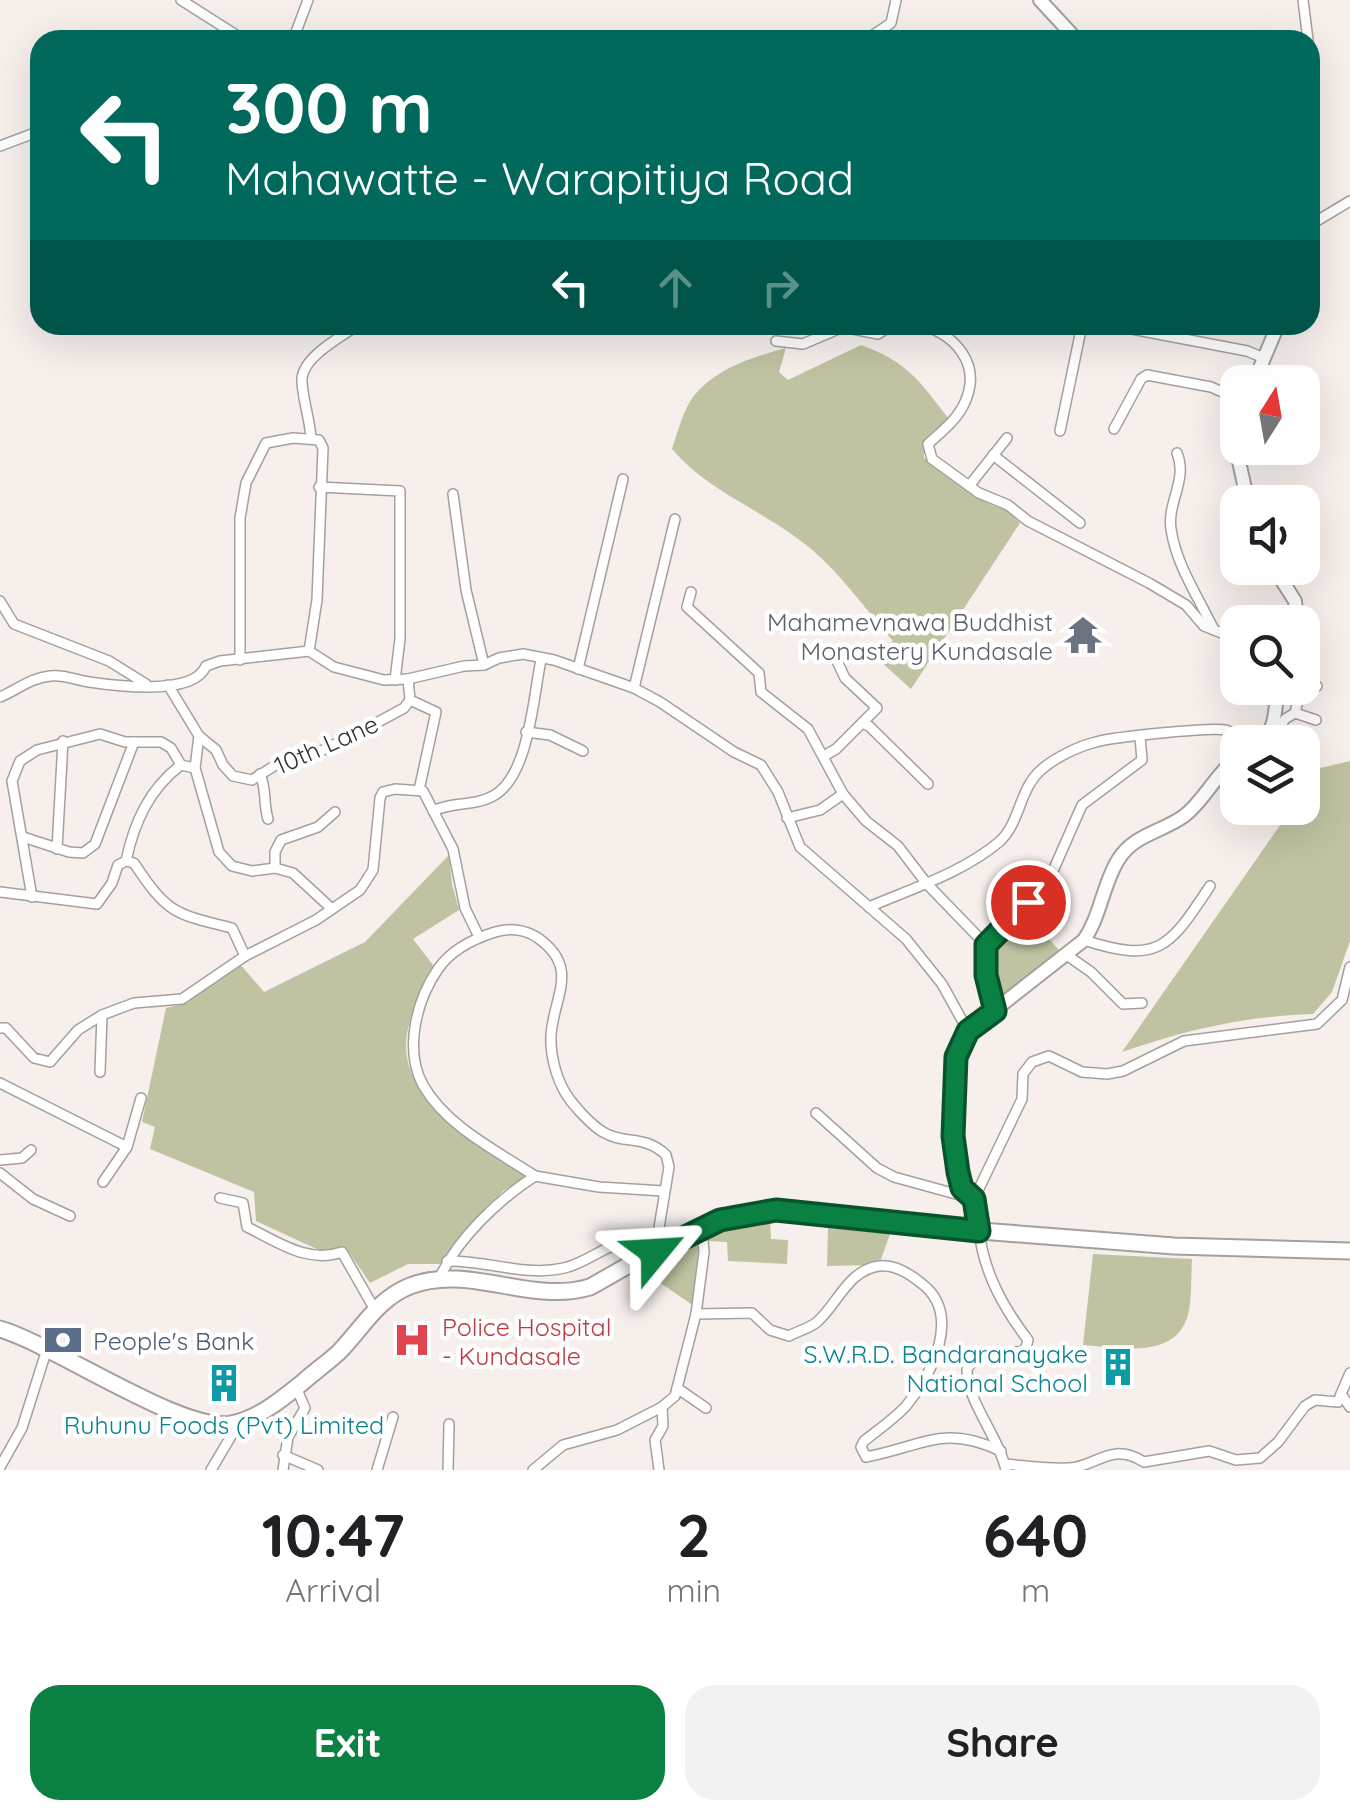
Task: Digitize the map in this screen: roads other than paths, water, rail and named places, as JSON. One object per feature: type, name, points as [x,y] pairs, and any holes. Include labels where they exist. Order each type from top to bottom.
[{"type":"highway","points":[[0,1329],[48,1348],[189,1417],[218,1425],[240,1422],[296,1387],[339,1352],[394,1294],[439,1279],[560,1294],[590,1287],[696,1230],[738,1215],[776,1210],[1174,1246],[1350,1251]]},
{"type":"street","points":[[182,0],[228,30]]},
{"type":"street","points":[[297,30],[308,0]]},
{"type":"street","points":[[880,30],[890,23],[896,0]]},
{"type":"street","points":[[1040,0],[1068,30]]},
{"type":"street","points":[[1303,0],[1307,30]]},
{"type":"street","points":[[0,146],[30,135]]},
{"type":"street","points":[[1320,220],[1350,201]]},
{"type":"street","points":[[311,439],[301,380],[303,370],[344,335]]},
{"type":"street","points":[[776,341],[803,344],[822,335]]},
{"type":"street","points":[[946,335],[962,352],[969,384],[967,400],[928,444],[932,459],[1028,522],[1122,567],[1186,605],[1204,626],[1220,632]]},
{"type":"street","points":[[1060,431],[1080,335]]},
{"type":"street","points":[[1164,335],[1247,351],[1264,358]]},
{"type":"street","points":[[1261,365],[1274,335]]},
{"type":"street","points":[[1114,429],[1146,374],[1220,391]]},
{"type":"street","points":[[969,486],[1007,438]]},
{"type":"street","points":[[240,660],[240,518],[246,483],[266,442],[311,439],[319,440],[323,448],[317,600],[309,651]]},
{"type":"street","points":[[1178,453],[1182,475],[1170,516],[1171,530],[1177,553],[1214,630]]},
{"type":"street","points":[[994,455],[1080,523]]},
{"type":"street","points":[[578,669],[624,479]]},
{"type":"street","points":[[320,487],[400,491],[400,638],[395,680]]},
{"type":"street","points":[[453,494],[466,590],[484,665]]},
{"type":"street","points":[[634,688],[675,519]]},
{"type":"street","points":[[691,592],[687,607],[759,673],[761,692],[808,728],[843,794],[866,821],[898,846],[927,884],[986,945],[986,975],[995,1011]]},
{"type":"street","points":[[0,602],[14,624]]},
{"type":"street","points":[[0,627],[14,624],[110,661],[149,686]]},
{"type":"street","points":[[0,697],[20,684],[46,676],[168,685],[193,681],[206,666],[309,651],[334,668],[395,680],[484,665],[522,654],[554,660],[634,688],[760,765],[778,792],[800,847],[906,940],[942,984],[968,1031]]},
{"type":"street","points":[[433,811],[448,804],[477,803],[511,783],[519,765],[540,660]]},
{"type":"street","points":[[824,756],[877,708],[846,678],[837,661]]},
{"type":"street","points":[[408,679],[410,700],[436,712],[420,790]]},
{"type":"street","name":"10th Lane","points":[[168,685],[199,736],[216,750],[222,765],[233,776],[252,780],[282,761],[323,750],[356,734],[404,708],[410,700]]},
{"type":"street","points":[[1281,725],[1295,713],[1297,705]]},
{"type":"street","points":[[1295,713],[1316,720]]},
{"type":"street","points":[[862,723],[870,726],[928,784]]},
{"type":"street","points":[[869,907],[927,884],[998,843],[1008,833],[1022,796],[1041,770],[1097,741],[1220,731]]},
{"type":"street","points":[[526,732],[550,735],[583,751]]},
{"type":"street","points":[[32,897],[12,781],[20,762],[37,750],[100,734],[134,742],[161,742],[171,748],[181,765]]},
{"type":"street","points":[[199,736],[196,768],[219,852],[232,866],[293,873],[332,909]]},
{"type":"street","points":[[986,945],[1049,880],[1082,805],[1142,760],[1140,737]]},
{"type":"street","points":[[57,848],[64,742]]},
{"type":"street","points":[[22,838],[83,853],[96,844],[134,742]]},
{"type":"street","points":[[126,861],[133,825],[165,777],[181,765],[196,768]]},
{"type":"street","points":[[974,1199],[962,1188],[953,1136],[956,1057],[968,1031],[1084,940],[1117,861],[1145,835],[1182,818],[1220,771]]},
{"type":"street","points":[[260,774],[266,788],[263,803],[268,819]]},
{"type":"street","points":[[0,1028],[6,1028],[21,1041],[34,1058],[50,1062],[78,1030],[102,1015],[134,1003],[182,998],[245,956],[332,909],[360,890],[373,870],[382,792],[395,789],[424,791],[453,849],[464,908],[479,937]]},
{"type":"street","points":[[787,818],[820,810],[843,794]]},
{"type":"street","points":[[274,868],[281,840],[318,827],[335,812]]},
{"type":"street","points":[[0,892],[97,904],[118,865],[126,861],[134,864],[160,902],[192,918],[232,928],[245,956]]},
{"type":"street","points":[[1084,940],[1138,952],[1154,949],[1170,941],[1182,928],[1210,886]]},
{"type":"street","points":[[655,1252],[669,1168],[666,1155],[645,1140],[604,1133],[568,1097],[556,1072],[551,1037],[562,983],[556,954],[542,941],[520,930],[504,930],[462,946],[438,968],[418,1014],[412,1046],[421,1082],[432,1097],[455,1122],[534,1176],[664,1192]]},
{"type":"street","points":[[1068,956],[1091,972],[1123,1004],[1142,1003]]},
{"type":"street","points":[[1350,968],[1342,1000],[1316,1024],[1184,1042],[1158,1051],[1123,1071],[1106,1074],[1082,1072],[1049,1056],[1032,1062],[1023,1074],[1022,1100],[974,1199],[985,1264],[993,1285],[1028,1340],[1024,1351],[976,1357],[967,1369],[970,1388],[1005,1467],[1074,1469],[1101,1456],[1132,1454],[1144,1462],[1209,1451],[1236,1460],[1260,1458],[1278,1442],[1304,1406],[1315,1400],[1338,1402],[1350,1372]]},
{"type":"street","points":[[100,1072],[102,1015]]},
{"type":"street","points":[[0,1083],[127,1147]]},
{"type":"street","points":[[103,1182],[127,1147],[141,1098]]},
{"type":"street","points":[[816,1113],[877,1168],[915,1185],[974,1199]]},
{"type":"street","points":[[0,1160],[22,1158],[31,1150]]},
{"type":"street","points":[[0,1173],[33,1199],[70,1216]]},
{"type":"street","points":[[439,1279],[447,1261],[507,1194],[534,1176]]},
{"type":"street","points":[[220,1198],[243,1203],[247,1227],[302,1254],[324,1259],[342,1252],[375,1310]]},
{"type":"street","points":[[533,1470],[564,1445],[617,1430],[675,1396],[696,1314],[704,1252],[696,1230]]},
{"type":"street","points":[[447,1261],[525,1270],[560,1269],[628,1240],[645,1242],[655,1252]]},
{"type":"street","points":[[696,1314],[752,1313],[770,1330],[789,1336],[817,1322],[839,1292],[867,1270],[880,1266],[899,1269],[925,1285],[940,1310],[942,1330],[930,1372],[904,1408],[864,1441],[861,1447],[866,1470]]},
{"type":"street","points":[[0,1467],[22,1428],[48,1348]]},
{"type":"street","points":[[284,1470],[288,1437],[306,1408],[296,1387]]},
{"type":"street","points":[[678,1388],[706,1408]]},
{"type":"street","points":[[1341,1394],[1350,1407]]},
{"type":"street","points":[[659,1470],[655,1440],[662,1426],[662,1407]]},
{"type":"street","points":[[377,1470],[393,1417]]},
{"type":"street","points":[[212,1470],[240,1422]]},
{"type":"street","points":[[448,1470],[450,1424]]},
{"type":"street","points":[[866,1457],[944,1436],[1001,1451]]},
{"type":"street","points":[[283,1455],[318,1470]]},
{"type":"place","name":"Mahamevnawa Buddhist Monastery Kundasale","points":[[1083,635]]},
{"type":"place","name":"People's Bank","points":[[63,1340]]},
{"type":"place","name":"Police Hospital - Kundasale","points":[[412,1340]]},
{"type":"place","name":"S.W.R.D. Bandaranayake National School","points":[[1118,1367]]},
{"type":"place","name":"Ruhunu Foods (Pvt) Limited","points":[[224,1383]]}]
